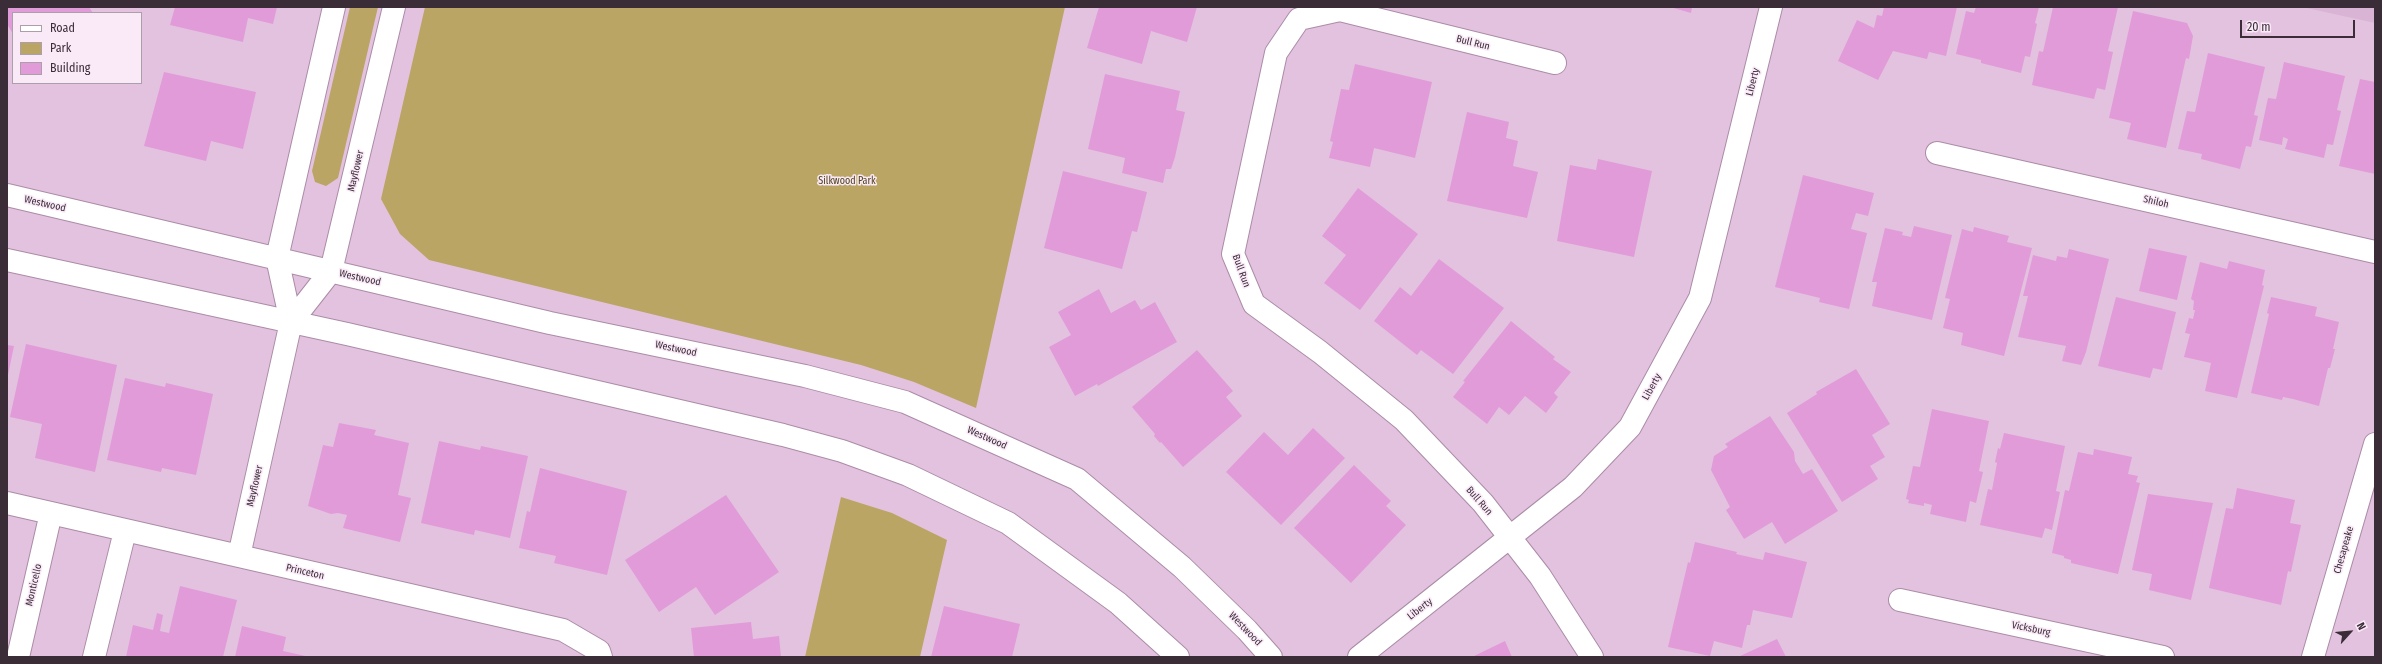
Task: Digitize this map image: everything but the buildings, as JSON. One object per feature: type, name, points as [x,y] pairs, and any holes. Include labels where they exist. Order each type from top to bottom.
[{"type":"street","name":"Mayflower","points":[[239,556],[291,322],[277,258],[334,7]]},
{"type":"street","name":"Mayflower","points":[[291,322],[332,271],[394,7]]},
{"type":"street","name":"Liberty","points":[[1359,657],[1573,487],[1630,427],[1700,298],[1771,7]]},
{"type":"street","name":"Bull Run","points":[[1555,63],[1340,10],[1299,19],[1276,53],[1233,254],[1254,304],[1320,352],[1404,420],[1483,503],[1540,576],[1592,657]]},
{"type":"street","name":"Shiloh","points":[[1937,153],[2375,252]]},
{"type":"street","name":"Westwood","points":[[7,195],[550,323],[805,376],[905,402],[1077,479],[1182,567],[1247,630],[1271,657]]},
{"type":"street","points":[[7,260],[291,322],[783,435],[842,451],[908,476],[1008,523],[1118,602],[1178,657]]},
{"type":"street","name":"Chesapeake","points":[[2313,657],[2375,444]]},
{"type":"street","name":"Princeton","points":[[7,503],[563,630],[600,654]]},
{"type":"street","name":"Monticello","points":[[18,657],[51,514]]},
{"type":"street","points":[[94,657],[125,531]]},
{"type":"street","name":"Vicksburg","points":[[1900,600],[2163,657]]},
{"type":"shaded area","points":[[2302,7],[2375,7],[2375,23]]},
{"type":"green space","points":[[350,7],[378,7],[338,178],[326,186],[315,182],[312,171]]},
{"type":"green space","name":"Silkwood Park","points":[[425,7],[1065,7],[976,408],[914,382],[861,365],[429,260],[400,234],[381,199]]},
{"type":"green space","points":[[841,497],[892,513],[947,540],[920,657],[805,657]]}]
